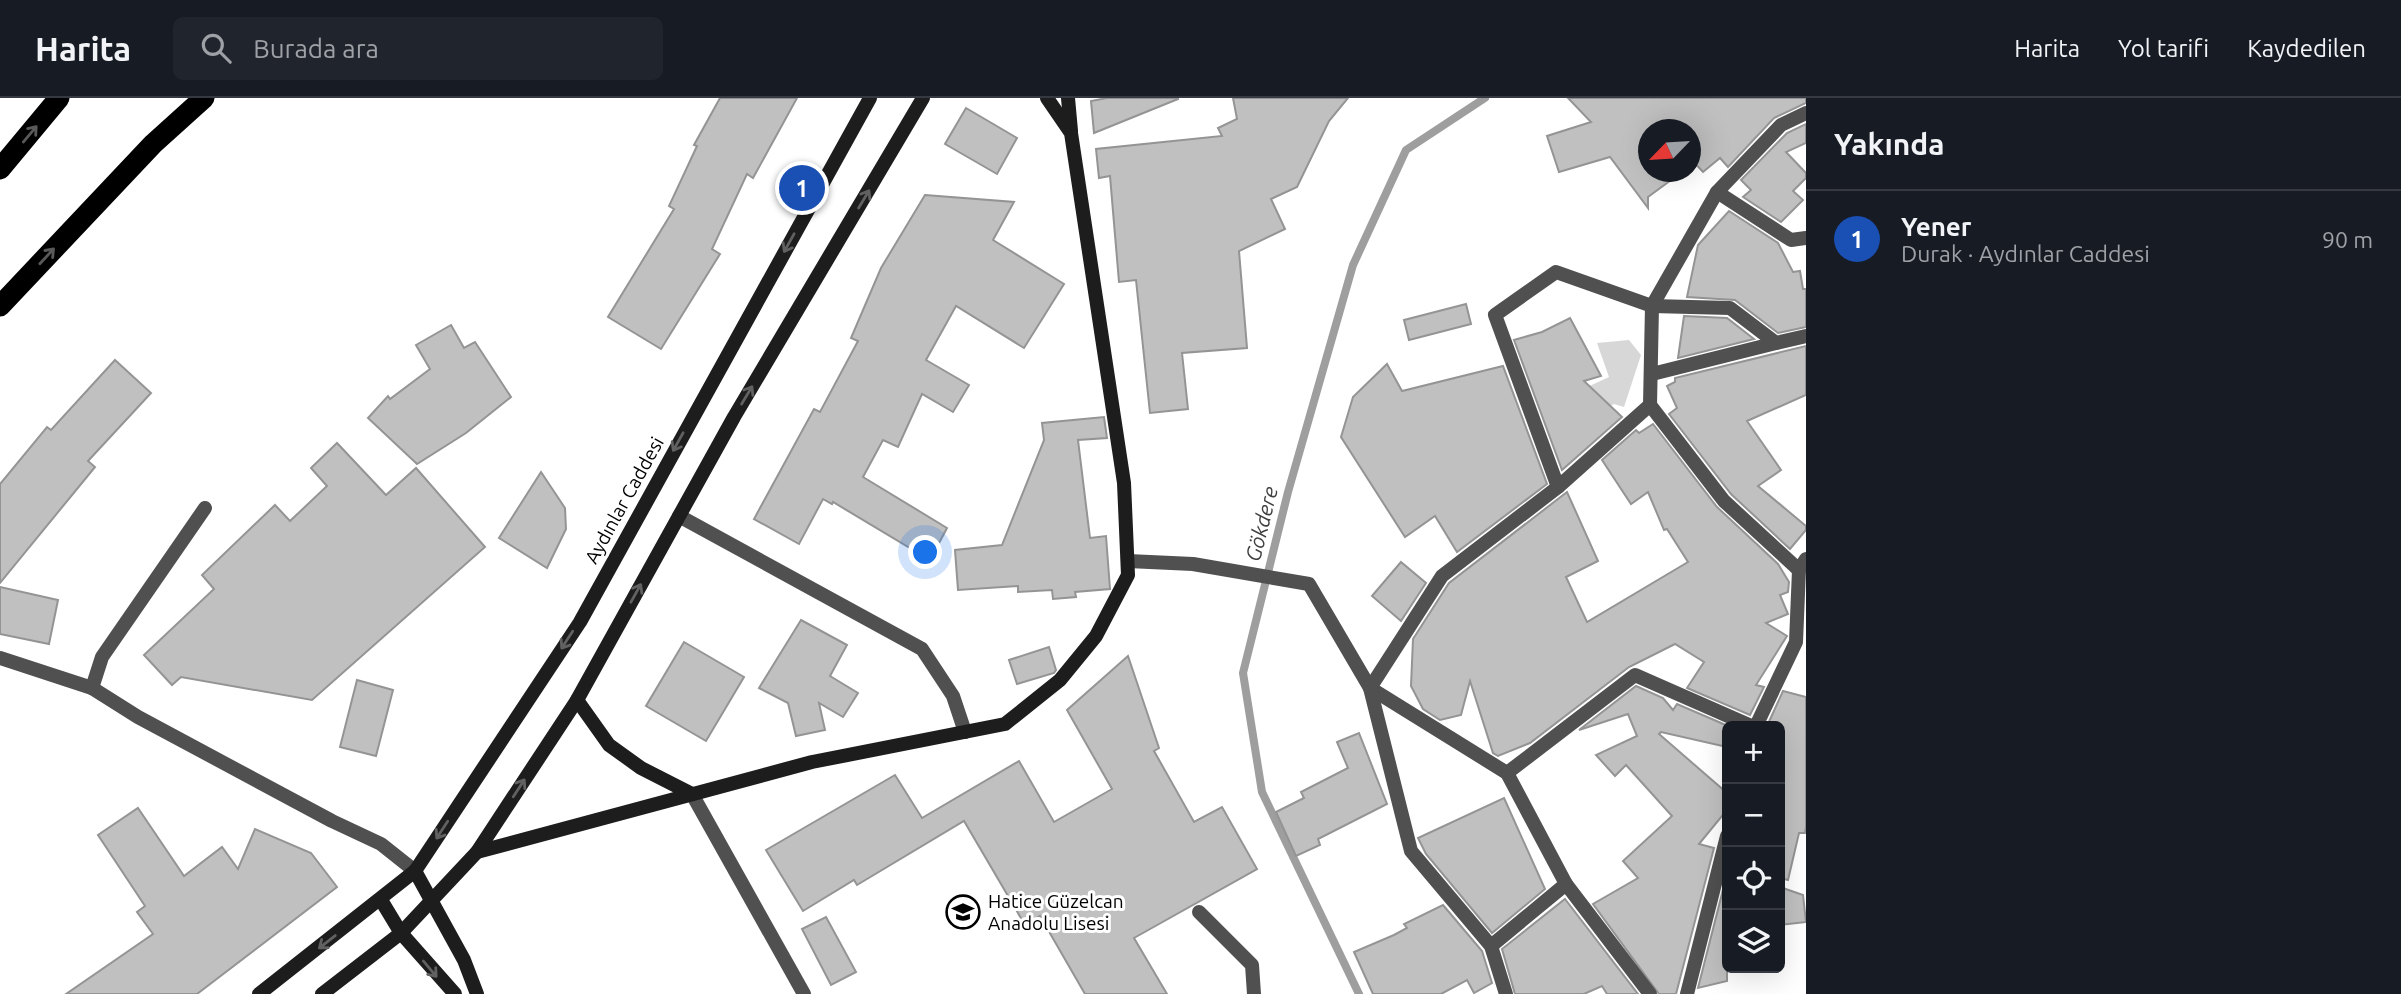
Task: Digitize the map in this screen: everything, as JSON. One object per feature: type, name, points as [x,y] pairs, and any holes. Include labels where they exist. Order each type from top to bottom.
[{"type":"highway","points":[[0,169],[59,98]]},
{"type":"highway","points":[[0,306],[153,144],[204,98]]},
{"type":"main road","name":"Aydınlar Caddesi","points":[[259,994],[415,871],[580,622],[870,98]]},
{"type":"main road","points":[[322,994],[401,933],[477,852],[577,700],[734,417],[923,98]]},
{"type":"main road","points":[[1047,98],[1071,132]]},
{"type":"main road","points":[[477,852],[812,762],[1005,724],[1060,680],[1097,636],[1128,575],[1124,483],[1068,98]]},
{"type":"main road","points":[[577,700],[609,745],[641,768],[692,794]]},
{"type":"main road","points":[[415,871],[464,960],[477,994]]},
{"type":"main road","points":[[381,900],[401,933],[455,994]]},
{"type":"street","points":[[1756,721],[1801,642],[1802,564],[1724,501],[1650,405],[1652,306],[1717,192],[1781,125],[1806,113]]},
{"type":"street","points":[[1717,192],[1791,240],[1806,238]]},
{"type":"street","points":[[1558,487],[1495,315],[1556,272],[1652,306],[1730,308],[1776,343]]},
{"type":"street","points":[[1652,374],[1806,336]]},
{"type":"street","points":[[1370,688],[1443,576],[1558,487],[1650,405]]},
{"type":"street","points":[[92,688],[102,657],[205,508]]},
{"type":"street","points":[[679,516],[922,649],[948,687],[965,732]]},
{"type":"street","points":[[1128,561],[1194,564],[1309,584],[1370,688],[1411,851],[1491,946],[1506,994]]},
{"type":"street","points":[[0,658],[92,688],[162,730],[331,821],[381,844],[415,871]]},
{"type":"street","points":[[1507,773],[1634,675],[1741,721]]},
{"type":"street","points":[[1370,688],[1507,773],[1566,884],[1650,994]]},
{"type":"street","points":[[692,794],[804,994]]},
{"type":"street","points":[[1687,994],[1724,847]]},
{"type":"street","points":[[1491,946],[1566,884]]},
{"type":"street","points":[[1199,912],[1252,965],[1254,994]]},
{"type":"shaded area","points":[[1629,340],[1641,355],[1624,407],[1614,404],[1582,421],[1570,395],[1609,377],[1597,343]]},
{"type":"building","points":[[720,98],[797,98],[753,178],[747,174],[712,249],[720,254],[661,349],[608,317],[674,209],[669,206],[697,146],[694,145]]},
{"type":"building","points":[[1107,98],[1178,99],[1094,133],[1091,101]]},
{"type":"building","points":[[1233,98],[1348,98],[1329,121],[1297,187],[1271,199],[1285,229],[1239,251],[1247,348],[1182,353],[1188,409],[1150,413],[1136,280],[1119,282],[1110,176],[1099,178],[1096,149],[1222,136],[1218,128],[1237,119]]},
{"type":"building","points":[[1568,98],[1806,98],[1806,103],[1774,118],[1728,167],[1720,158],[1703,172],[1701,119],[1638,119],[1638,182],[1668,182],[1648,197],[1648,208],[1610,157],[1559,172],[1547,136],[1591,122]]},
{"type":"building","points":[[966,108],[1017,138],[997,174],[945,144]]},
{"type":"building","points":[[1806,124],[1806,143],[1786,152],[1806,173],[1806,178],[1793,191],[1803,200],[1781,222],[1743,197],[1751,190],[1741,180],[1787,133]]},
{"type":"building","points":[[925,195],[1014,202],[993,240],[1064,284],[1024,348],[956,306],[926,360],[969,385],[953,412],[922,394],[898,447],[883,440],[863,477],[947,528],[930,560],[833,502],[832,504],[823,499],[799,544],[754,519],[814,409],[820,412],[858,341],[851,338],[881,268]]},
{"type":"building","points":[[1729,211],[1778,243],[1793,272],[1800,271],[1803,289],[1806,289],[1806,327],[1778,333],[1735,300],[1687,297],[1698,245]]},
{"type":"building","points":[[1466,304],[1471,324],[1409,340],[1404,320]]},
{"type":"building","points":[[1684,316],[1727,318],[1754,339],[1678,358]]},
{"type":"building","points":[[1570,318],[1601,376],[1584,381],[1622,417],[1562,470],[1514,340],[1542,332]]},
{"type":"building","points":[[451,325],[464,348],[475,342],[511,397],[466,433],[417,464],[368,418],[388,396],[390,399],[430,369],[416,345]]},
{"type":"building","points":[[1806,346],[1806,395],[1747,421],[1781,470],[1758,486],[1806,526],[1806,530],[1790,549],[1731,494],[1669,414],[1677,408],[1667,386],[1675,382],[1675,378]]},
{"type":"building","points":[[115,360],[151,393],[88,461],[95,467],[0,583],[0,484],[47,427],[51,430]]},
{"type":"building","points":[[1387,364],[1402,391],[1503,366],[1547,484],[1457,552],[1435,516],[1405,537],[1341,437],[1353,397]]},
{"type":"building","points":[[1104,417],[1107,438],[1078,440],[1090,538],[1106,536],[1110,589],[1075,592],[1076,597],[1053,599],[1052,590],[1018,592],[1018,586],[958,590],[955,550],[1002,545],[1044,440],[1042,423]]},
{"type":"building","points":[[1653,424],[1717,507],[1778,564],[1789,582],[1788,592],[1780,595],[1788,614],[1766,623],[1787,636],[1756,685],[1764,687],[1750,715],[1687,688],[1704,662],[1675,644],[1629,667],[1530,743],[1498,756],[1493,753],[1470,681],[1461,715],[1440,720],[1423,709],[1411,686],[1413,639],[1449,583],[1567,492],[1598,561],[1566,577],[1587,622],[1688,562],[1667,529],[1664,530],[1648,492],[1631,504],[1602,460],[1636,430],[1639,433]]},
{"type":"building","points":[[337,443],[386,495],[416,468],[485,547],[312,700],[181,677],[172,685],[144,655],[214,589],[202,575],[275,505],[290,521],[327,486],[311,468]]},
{"type":"building","points":[[541,472],[565,508],[566,529],[547,568],[499,538]]},
{"type":"building","points":[[1401,562],[1426,583],[1401,621],[1372,596]]},
{"type":"building","points":[[0,587],[58,600],[49,644],[0,634]]},
{"type":"building","points":[[801,620],[847,645],[830,676],[858,693],[843,717],[819,703],[825,730],[796,736],[788,703],[759,688]]},
{"type":"building","points":[[684,642],[744,677],[706,741],[646,706]]},
{"type":"building","points":[[1049,647],[1056,670],[1054,673],[1017,684],[1009,660]]},
{"type":"building","points":[[1128,656],[1159,748],[1154,751],[1194,822],[1222,807],[1257,869],[1134,938],[1167,994],[1085,994],[1040,916],[1025,925],[964,821],[857,885],[854,880],[803,911],[766,850],[895,775],[922,818],[1019,761],[1054,822],[1112,789],[1067,710]]},
{"type":"building","points":[[357,680],[393,690],[376,756],[340,747]]},
{"type":"building","points":[[1636,686],[1663,698],[1673,710],[1677,704],[1722,723],[1722,746],[1661,732],[1659,734],[1722,789],[1722,816],[1699,844],[1714,848],[1676,994],[1659,994],[1593,904],[1638,878],[1623,861],[1672,816],[1626,765],[1615,776],[1596,755],[1637,736],[1628,714],[1579,730]]},
{"type":"building","points":[[1783,691],[1806,697],[1806,827],[1805,833],[1799,833],[1788,880],[1785,879],[1785,721],[1769,721]]},
{"type":"building","points":[[1359,733],[1387,804],[1318,839],[1320,845],[1296,856],[1276,812],[1304,798],[1301,792],[1348,768],[1337,742]]},
{"type":"building","points":[[1504,798],[1545,889],[1492,933],[1426,854],[1418,838]]},
{"type":"building","points":[[138,808],[184,876],[222,847],[238,869],[255,829],[311,853],[337,887],[197,994],[66,994],[153,934],[137,912],[145,906],[98,835]]},
{"type":"building","points":[[1785,889],[1803,895],[1806,922],[1785,924]]},
{"type":"building","points":[[1722,894],[1722,973],[1727,973],[1727,981],[1698,988]]},
{"type":"building","points":[[1565,899],[1638,994],[1607,994],[1602,986],[1584,994],[1515,994],[1502,949]]},
{"type":"building","points":[[1443,905],[1482,951],[1492,983],[1474,993],[1467,980],[1441,994],[1373,994],[1354,952],[1394,935],[1407,928],[1404,924]]},
{"type":"building","points":[[826,917],[856,972],[831,985],[802,929]]},
{"type":"waterway","name":"Gökdere","points":[[1359,994],[1262,792],[1243,673],[1288,492],[1353,265],[1406,150],[1485,98]]},
{"type":"place","name":"Yener","points":[[802,188]]},
{"type":"place","name":"Hatice Güzelcan Anadolu Lisesi","points":[[963,912]]}]
